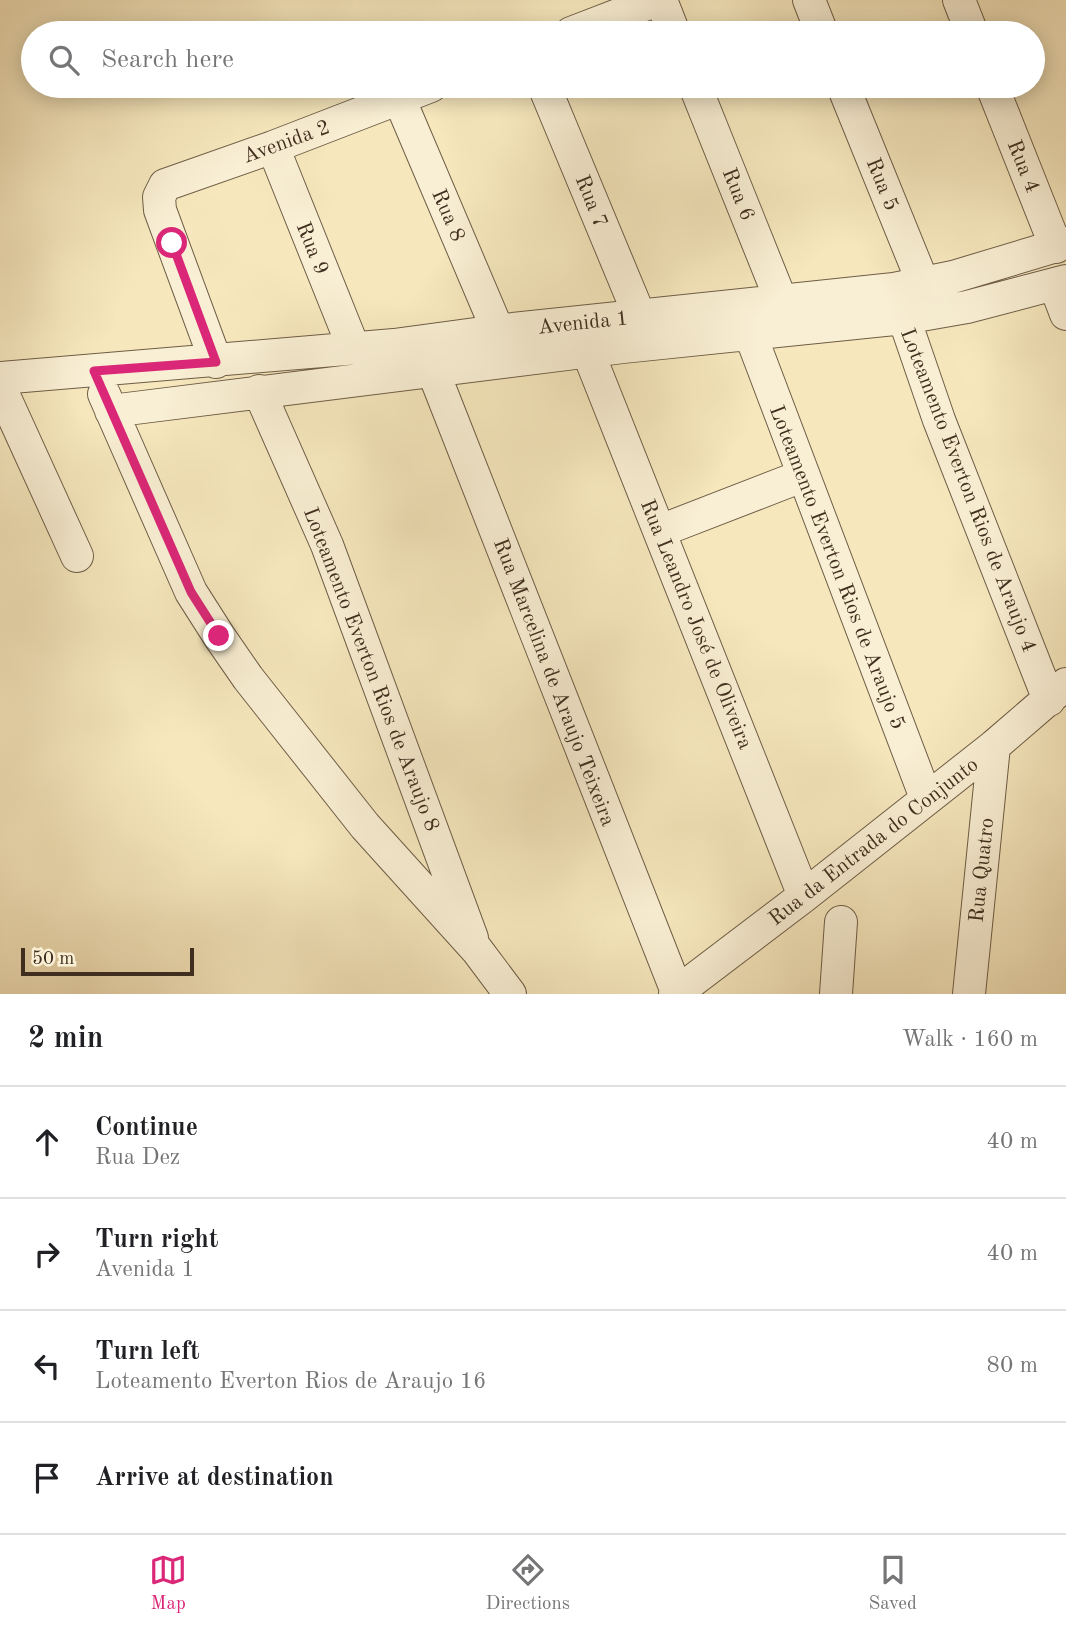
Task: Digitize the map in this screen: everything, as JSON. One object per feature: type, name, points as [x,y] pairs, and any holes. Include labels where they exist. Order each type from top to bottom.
[{"type":"street","points":[[603,21],[659,0],[669,21]]},
{"type":"street","points":[[809,0],[817,21]]},
{"type":"street","points":[[959,0],[967,21]]},
{"type":"street","name":"Avenida 2","points":[[216,362],[160,210],[159,197],[165,185],[399,98]]},
{"type":"street","name":"Rua 8","points":[[399,98],[498,331]]},
{"type":"street","name":"Rua 7","points":[[548,98],[627,328]]},
{"type":"street","name":"Rua 6","points":[[700,98],[782,303]]},
{"type":"street","name":"Rua 5","points":[[849,98],[923,283]]},
{"type":"street","name":"Rua 4","points":[[997,98],[1061,245]]},
{"type":"street","name":"Rua 9","points":[[273,147],[354,349]]},
{"type":"street","name":"Avenida 1","points":[[111,411],[588,352],[627,328],[923,283],[1061,245]]},
{"type":"street","name":"Avenida 1","points":[[0,378],[354,349],[498,331],[627,328],[751,336],[904,318],[1062,293]]},
{"type":"street","name":"Loteamento Everton Rios de Araujo 4","points":[[904,318],[958,468],[1058,692]]},
{"type":"street","name":"Loteamento Everton Rios de Araujo 5","points":[[751,336],[926,798]]},
{"type":"street","name":"Rua Leandro José de Oliveira","points":[[588,352],[804,896]]},
{"type":"street","points":[[94,371],[191,592],[219,636],[248,678],[365,826],[477,950],[509,994]]},
{"type":"street","name":"Rua Marcelina de Araujo Teixeira","points":[[433,371],[676,993]]},
{"type":"street","points":[[0,387],[77,556]]},
{"type":"street","name":"Loteamento Everton Rios de Araujo 8","points":[[259,391],[327,545],[477,950]]},
{"type":"street","points":[[660,531],[802,476]]},
{"type":"street","name":"Rua da Entrada do Conjunto","points":[[676,993],[804,896],[1058,692]]},
{"type":"street","name":"Rua Quatro","points":[[969,994],[994,746]]},
{"type":"street","points":[[836,994],[841,922]]},
{"type":"route","points":[[172,243],[216,362],[94,371],[191,592],[219,636]]}]
